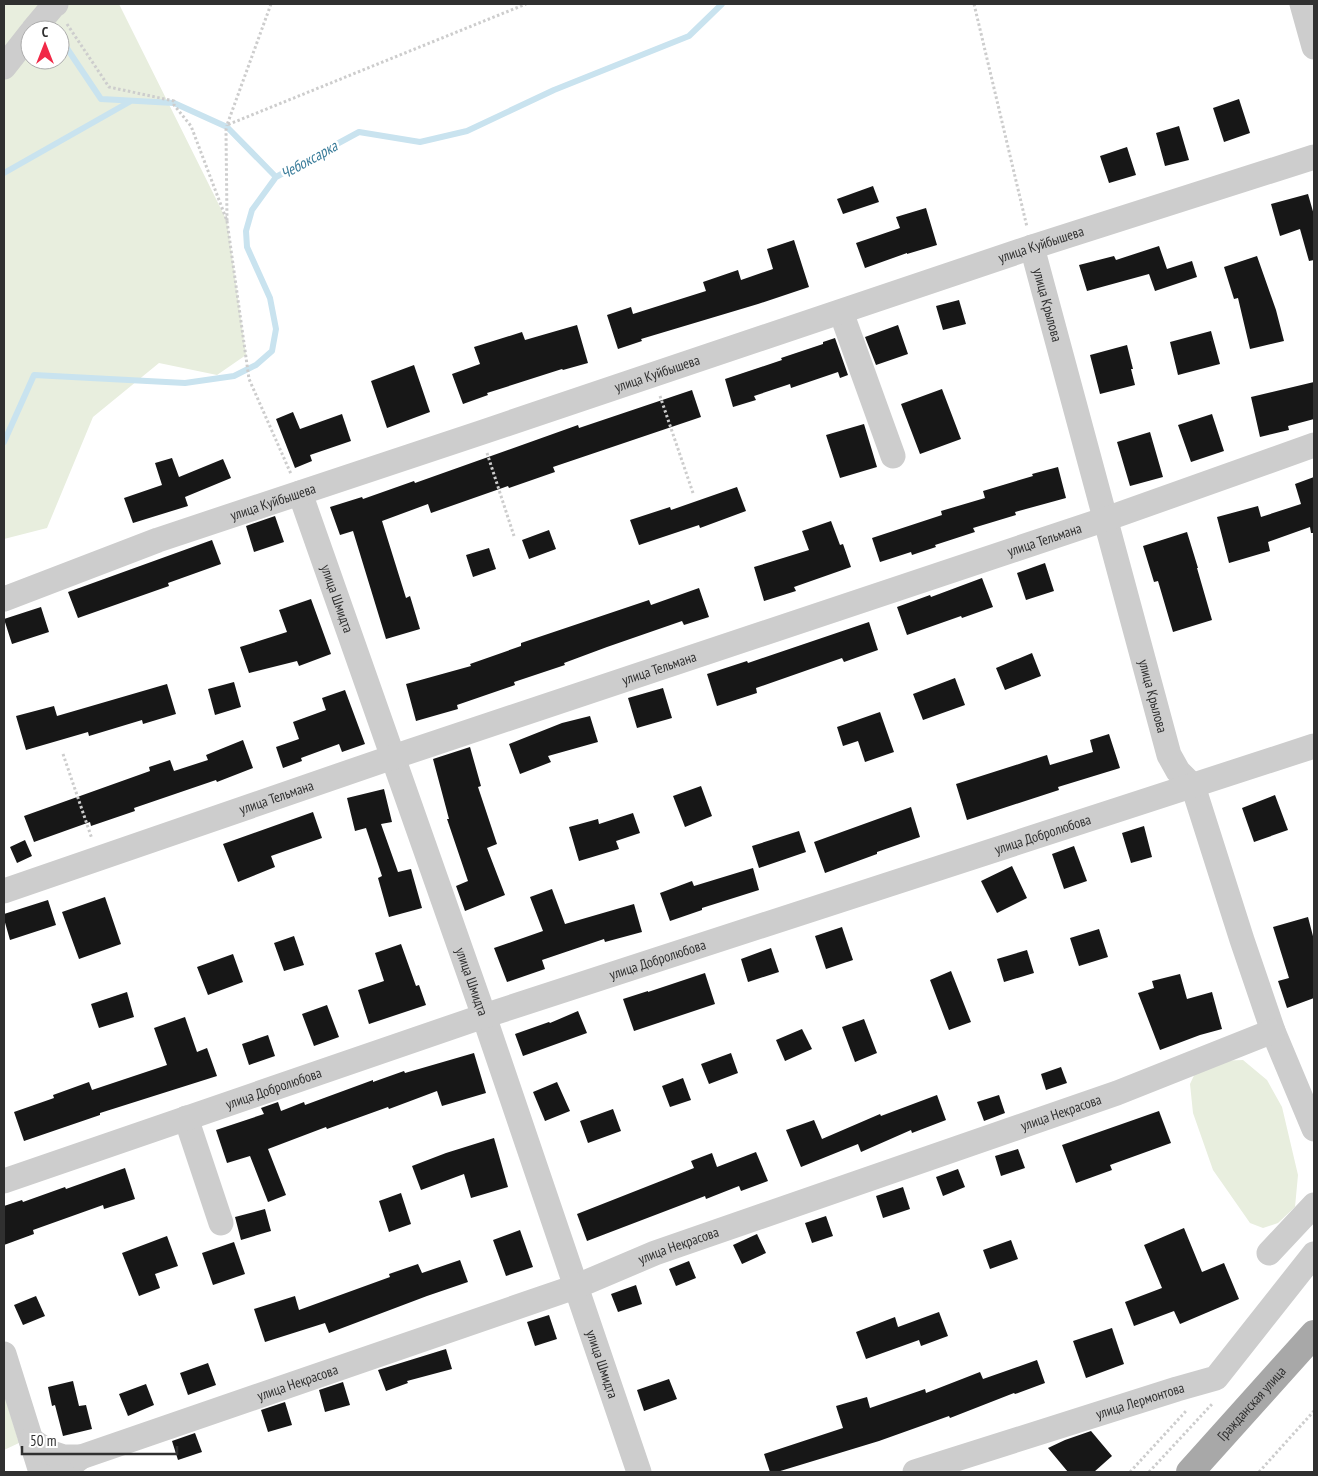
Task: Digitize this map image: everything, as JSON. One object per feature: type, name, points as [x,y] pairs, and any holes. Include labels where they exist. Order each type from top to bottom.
[{"type":"main road","name":"Гражданская улица","points":[[1190,1472],[1314,1334]]},
{"type":"street","points":[[42,20],[55,4]]},
{"type":"street","points":[[1302,4],[1314,48]]},
{"type":"street","points":[[4,67],[20,47]]},
{"type":"street","name":"улица Куйбышева","points":[[4,599],[158,540],[1032,247],[1314,157]]},
{"type":"street","name":"улица Крылова","points":[[1032,247],[1168,754],[1178,772],[1193,786],[1273,1031],[1314,1129]]},
{"type":"street","points":[[841,312],[894,456]]},
{"type":"street","name":"улица Тельмана","points":[[4,891],[393,757],[1106,519],[1314,445]]},
{"type":"street","name":"улица Шмидта","points":[[300,493],[484,1016],[639,1472]]},
{"type":"street","name":"улица Добролюбова","points":[[4,1181],[484,1016],[1314,746]]},
{"type":"street","name":"улица Некрасова","points":[[32,1440],[49,1452],[57,1455],[81,1457],[575,1287],[655,1253],[1117,1093],[1273,1031]]},
{"type":"street","points":[[186,1118],[221,1223]]},
{"type":"street","points":[[1269,1253],[1314,1205]]},
{"type":"street","name":"улица Лермонтова","points":[[916,1472],[1216,1378],[1314,1254]]},
{"type":"street","points":[[4,1354],[41,1472]]},
{"type":"street","name":"улица Некрасова","points":[[62,1472],[81,1457]]},
{"type":"path","points":[[55,4],[109,87],[174,100],[174,105],[191,126],[227,221]]},
{"type":"path","points":[[270,4],[226,130],[227,221],[249,379],[300,493]]},
{"type":"path","points":[[227,125],[526,4]]},
{"type":"path","points":[[974,4],[1032,247]]},
{"type":"path","points":[[653,374],[693,493]]},
{"type":"path","points":[[480,433],[514,536]]},
{"type":"path","points":[[63,754],[99,859]]},
{"type":"path","points":[[1130,1472],[1189,1407]]},
{"type":"path","points":[[1258,1472],[1314,1411]]},
{"type":"green space","points":[[4,4],[119,4],[227,221],[246,355],[217,375],[159,363],[93,417],[47,528],[4,539]]},
{"type":"green space","points":[[1243,1060],[1267,1080],[1282,1107],[1298,1175],[1295,1207],[1278,1223],[1263,1228],[1250,1223],[1213,1170],[1193,1113],[1190,1084],[1197,1069],[1216,1061]]},
{"type":"green space","points":[[4,1393],[19,1443],[4,1450]]},
{"type":"building","points":[[1239,99],[1250,133],[1224,142],[1213,108]]},
{"type":"building","points":[[1179,126],[1189,160],[1165,166],[1156,133]]},
{"type":"building","points":[[1127,147],[1136,175],[1109,183],[1100,156]]},
{"type":"building","points":[[873,186],[879,202],[843,214],[837,199]]},
{"type":"building","points":[[1308,194],[1314,215],[1314,260],[1309,261],[1300,229],[1280,236],[1271,204]]},
{"type":"building","points":[[926,208],[937,245],[907,253],[865,268],[856,243],[900,228],[896,217]]},
{"type":"building","points":[[794,240],[809,287],[641,339],[642,341],[618,349],[607,315],[631,307],[633,314],[706,291],[703,282],[738,270],[741,280],[773,269],[767,249]]},
{"type":"building","points":[[1159,246],[1167,269],[1192,261],[1197,277],[1155,291],[1149,274],[1087,291],[1079,265],[1114,256],[1116,260]]},
{"type":"building","points":[[1257,256],[1276,310],[1284,341],[1250,349],[1238,298],[1234,299],[1224,267]]},
{"type":"building","points":[[959,300],[966,324],[943,330],[936,306]]},
{"type":"building","points":[[577,325],[588,363],[562,369],[487,393],[488,395],[463,404],[452,374],[480,364],[474,347],[522,332],[525,340]]},
{"type":"building","points":[[898,325],[908,354],[876,365],[865,337]]},
{"type":"building","points":[[1211,331],[1220,364],[1178,375],[1170,342]]},
{"type":"building","points":[[835,338],[848,375],[840,378],[838,372],[791,388],[790,384],[754,396],[756,400],[733,407],[725,379],[782,360],[781,358]]},
{"type":"building","points":[[1127,345],[1135,385],[1100,394],[1090,355]]},
{"type":"building","points":[[414,365],[430,412],[387,428],[371,381]]},
{"type":"building","points":[[1314,382],[1314,419],[1288,426],[1289,430],[1260,437],[1251,397]]},
{"type":"building","points":[[942,389],[961,439],[920,454],[901,404]]},
{"type":"building","points":[[692,390],[701,417],[553,467],[555,472],[509,488],[508,486],[431,513],[428,504],[382,521],[406,598],[410,596],[420,629],[386,639],[353,531],[340,535],[330,507],[362,497],[363,499],[414,481],[415,483],[578,425],[579,428]]},
{"type":"building","points":[[293,412],[300,429],[342,414],[351,441],[310,455],[312,461],[295,468],[276,419]]},
{"type":"building","points":[[1212,414],[1224,451],[1191,462],[1178,425]]},
{"type":"building","points":[[864,424],[877,467],[840,478],[826,435]]},
{"type":"building","points":[[1150,432],[1163,477],[1130,486],[1117,442]]},
{"type":"building","points":[[172,458],[179,477],[223,459],[231,478],[185,497],[188,506],[133,523],[124,498],[162,485],[155,463]]},
{"type":"building","points":[[1058,467],[1066,498],[1015,512],[1016,515],[973,528],[975,532],[935,545],[936,547],[912,555],[911,552],[880,562],[872,538],[942,515],[941,511],[985,498],[983,491]]},
{"type":"building","points":[[1314,477],[1314,533],[1311,533],[1310,527],[1268,542],[1270,551],[1229,563],[1217,517],[1258,506],[1261,517],[1301,504],[1295,484]]},
{"type":"building","points":[[737,487],[746,511],[700,528],[699,525],[639,545],[630,520],[670,507],[671,510]]},
{"type":"building","points":[[275,516],[284,542],[254,552],[246,526]]},
{"type":"building","points":[[831,521],[840,545],[843,544],[851,567],[794,587],[796,591],[764,601],[754,567],[809,550],[802,531]]},
{"type":"building","points":[[549,530],[556,549],[529,559],[522,540]]},
{"type":"building","points":[[1187,532],[1212,620],[1173,632],[1158,581],[1154,582],[1143,546]]},
{"type":"building","points":[[212,540],[221,564],[168,583],[169,586],[78,618],[68,592]]},
{"type":"building","points":[[489,548],[496,569],[473,577],[466,555]]},
{"type":"building","points":[[1045,563],[1054,591],[1026,600],[1017,573]]},
{"type":"building","points":[[982,578],[993,607],[907,635],[897,607],[930,595],[931,597]]},
{"type":"building","points":[[699,588],[709,617],[684,625],[682,621],[607,647],[564,663],[565,665],[514,682],[515,685],[457,705],[458,709],[416,721],[406,684],[471,666],[470,664],[521,646],[521,643],[649,600],[651,605]]},
{"type":"building","points":[[311,599],[331,654],[299,666],[297,661],[249,673],[240,647],[287,632],[279,610]]},
{"type":"building","points":[[41,607],[49,632],[12,644],[4,619]]},
{"type":"building","points":[[869,622],[878,650],[844,662],[842,658],[756,688],[757,693],[717,706],[707,674],[747,661],[748,663]]},
{"type":"building","points":[[1032,653],[1041,676],[1005,690],[996,668]]},
{"type":"building","points":[[955,678],[965,705],[923,720],[913,694]]},
{"type":"building","points":[[234,682],[241,707],[215,715],[208,689]]},
{"type":"building","points":[[167,684],[176,714],[143,724],[142,720],[89,736],[88,732],[26,750],[16,716],[54,706],[57,716]]},
{"type":"building","points":[[663,688],[672,718],[637,728],[628,698]]},
{"type":"building","points":[[345,690],[365,744],[342,752],[339,744],[301,758],[302,761],[283,768],[276,747],[299,739],[293,722],[326,710],[322,698]]},
{"type":"building","points":[[880,712],[894,752],[865,762],[858,741],[843,746],[837,727]]},
{"type":"building","points":[[590,716],[598,742],[548,756],[551,762],[520,774],[509,744],[562,723]]},
{"type":"building","points":[[1109,734],[1120,768],[1058,787],[1059,790],[967,820],[956,784],[1047,755],[1050,765],[1093,752],[1090,740]]},
{"type":"building","points":[[243,740],[253,768],[217,782],[216,780],[134,808],[135,811],[91,826],[90,822],[34,842],[24,816],[150,771],[149,767],[170,760],[174,771],[208,760],[206,755]]},
{"type":"building","points":[[470,747],[481,786],[478,787],[497,844],[487,848],[505,895],[465,911],[456,886],[468,881],[447,819],[449,819],[433,759]]},
{"type":"building","points":[[701,786],[712,816],[685,827],[673,796]]},
{"type":"building","points":[[384,789],[392,822],[381,824],[398,872],[411,869],[422,908],[389,917],[378,878],[382,876],[366,828],[355,831],[347,798]]},
{"type":"building","points":[[1275,795],[1288,830],[1254,842],[1242,808]]},
{"type":"building","points":[[911,807],[920,837],[825,873],[814,842]]},
{"type":"building","points":[[313,812],[322,838],[271,856],[275,867],[238,882],[223,844]]},
{"type":"building","points":[[633,813],[640,833],[616,841],[619,849],[579,861],[569,827],[598,819],[599,824]]},
{"type":"building","points":[[1144,826],[1152,857],[1131,863],[1122,833]]},
{"type":"building","points":[[799,831],[806,852],[759,868],[752,846]]},
{"type":"building","points":[[25,840],[32,856],[17,863],[10,847]]},
{"type":"building","points":[[1074,846],[1087,881],[1064,889],[1052,854]]},
{"type":"building","points":[[1012,866],[1027,898],[997,913],[981,881]]},
{"type":"building","points":[[753,868],[759,890],[702,908],[702,910],[670,921],[660,893],[692,881],[694,886]]},
{"type":"building","points":[[552,889],[565,924],[634,904],[642,932],[605,942],[604,939],[542,960],[545,969],[507,982],[494,948],[543,931],[530,897]]},
{"type":"building","points":[[105,897],[121,944],[79,959],[62,912]]},
{"type":"building","points":[[48,900],[56,925],[10,940],[4,914]]},
{"type":"building","points":[[1308,917],[1314,940],[1314,998],[1287,1008],[1278,981],[1289,978],[1273,927]]},
{"type":"building","points":[[842,927],[853,960],[826,969],[815,936]]},
{"type":"building","points":[[1099,929],[1108,957],[1079,966],[1070,938]]},
{"type":"building","points":[[294,936],[304,965],[284,971],[274,943]]},
{"type":"building","points":[[401,944],[416,986],[419,985],[426,1005],[369,1024],[358,990],[384,981],[375,953]]},
{"type":"building","points":[[771,948],[779,972],[748,982],[741,959]]},
{"type":"building","points":[[1027,950],[1034,973],[1004,982],[997,959]]},
{"type":"building","points":[[233,954],[243,982],[208,995],[197,967]]},
{"type":"building","points":[[951,971],[971,1022],[949,1030],[930,980]]},
{"type":"building","points":[[705,973],[715,1004],[634,1031],[623,999]]},
{"type":"building","points":[[1180,974],[1187,999],[1212,992],[1222,1029],[1160,1050],[1138,993],[1154,988],[1152,981]]},
{"type":"building","points":[[127,992],[134,1017],[99,1028],[91,1004]]},
{"type":"building","points":[[327,1005],[339,1037],[314,1046],[302,1014]]},
{"type":"building","points":[[578,1011],[587,1033],[523,1056],[515,1034],[550,1023]]},
{"type":"building","points":[[185,1017],[197,1052],[207,1048],[217,1076],[100,1113],[100,1115],[24,1141],[14,1112],[54,1098],[53,1095],[89,1082],[92,1090],[167,1065],[154,1028]]},
{"type":"building","points":[[864,1019],[877,1053],[855,1062],[842,1027]]},
{"type":"building","points":[[802,1029],[812,1049],[785,1061],[776,1040]]},
{"type":"building","points":[[268,1035],[275,1056],[249,1065],[242,1044]]},
{"type":"building","points":[[474,1053],[486,1093],[442,1106],[437,1091],[389,1109],[388,1107],[327,1129],[326,1127],[268,1149],[286,1195],[268,1202],[250,1156],[227,1163],[216,1130],[264,1114],[261,1108],[278,1102],[281,1111],[304,1102],[305,1105],[373,1080],[373,1082],[404,1071],[405,1073]]},
{"type":"building","points":[[731,1053],[738,1073],[709,1084],[701,1064]]},
{"type":"building","points":[[1061,1067],[1067,1083],[1046,1090],[1041,1074]]},
{"type":"building","points":[[683,1078],[691,1100],[670,1107],[662,1086]]},
{"type":"building","points":[[557,1082],[570,1111],[545,1121],[533,1092]]},
{"type":"building","points":[[937,1095],[946,1120],[912,1133],[911,1130],[861,1152],[858,1144],[801,1167],[786,1130],[814,1120],[822,1139],[880,1114],[881,1116]]},
{"type":"building","points":[[999,1095],[1005,1113],[984,1121],[977,1102]]},
{"type":"building","points":[[613,1109],[621,1131],[588,1143],[580,1121]]},
{"type":"building","points":[[1159,1111],[1171,1143],[1110,1165],[1112,1170],[1076,1183],[1062,1145]]},
{"type":"building","points":[[494,1138],[508,1187],[471,1198],[464,1174],[421,1190],[412,1166]]},
{"type":"building","points":[[1018,1149],[1025,1168],[1001,1176],[995,1156]]},
{"type":"building","points":[[756,1152],[768,1181],[741,1191],[739,1186],[706,1199],[705,1196],[587,1241],[577,1214],[694,1168],[691,1161],[712,1153],[717,1167]]},
{"type":"building","points":[[125,1168],[135,1199],[104,1209],[103,1205],[33,1230],[34,1234],[4,1245],[4,1206],[22,1200],[23,1202],[65,1187],[66,1189]]},
{"type":"building","points":[[958,1169],[965,1187],[943,1196],[936,1177]]},
{"type":"building","points":[[903,1187],[910,1209],[883,1218],[876,1196]]},
{"type":"building","points":[[401,1193],[411,1224],[389,1232],[379,1201]]},
{"type":"building","points":[[265,1209],[271,1231],[241,1240],[235,1217]]},
{"type":"building","points":[[826,1216],[833,1236],[812,1243],[805,1223]]},
{"type":"building","points":[[1184,1228],[1202,1272],[1224,1263],[1239,1299],[1180,1324],[1174,1311],[1134,1326],[1125,1302],[1162,1288],[1144,1245]]},
{"type":"building","points":[[520,1230],[533,1267],[506,1276],[493,1240]]},
{"type":"building","points":[[757,1234],[766,1253],[742,1264],[733,1245]]},
{"type":"building","points":[[167,1236],[178,1266],[155,1274],[160,1288],[139,1296],[122,1253]]},
{"type":"building","points":[[1011,1240],[1018,1259],[990,1269],[983,1250]]},
{"type":"building","points":[[234,1242],[245,1274],[213,1285],[202,1253]]},
{"type":"building","points":[[460,1260],[468,1282],[329,1333],[325,1323],[265,1342],[254,1309],[295,1296],[299,1310],[390,1277],[389,1274],[418,1264],[422,1273]]},
{"type":"building","points":[[689,1261],[696,1278],[676,1286],[669,1269]]},
{"type":"building","points":[[636,1285],[642,1304],[618,1312],[611,1294]]},
{"type":"building","points":[[36,1296],[45,1316],[23,1325],[14,1305]]},
{"type":"building","points":[[939,1312],[948,1336],[921,1346],[919,1340],[866,1359],[856,1332],[895,1317],[898,1327]]},
{"type":"building","points":[[549,1315],[557,1339],[535,1346],[527,1322]]},
{"type":"building","points":[[1112,1328],[1124,1364],[1086,1378],[1073,1341]]},
{"type":"building","points":[[446,1349],[452,1369],[407,1381],[408,1383],[386,1391],[378,1370]]},
{"type":"building","points":[[1037,1360],[1045,1383],[950,1418],[949,1416],[879,1441],[777,1472],[770,1472],[764,1454],[843,1428],[836,1406],[867,1397],[870,1408],[925,1389],[926,1393],[980,1372],[983,1379]]},
{"type":"building","points":[[208,1363],[216,1385],[188,1395],[180,1373]]},
{"type":"building","points":[[669,1379],[677,1399],[644,1411],[637,1390]]},
{"type":"building","points":[[73,1381],[79,1406],[86,1405],[92,1429],[63,1436],[55,1405],[52,1406],[48,1387]]},
{"type":"building","points":[[343,1382],[350,1405],[325,1412],[319,1390]]},
{"type":"building","points":[[146,1384],[154,1405],[128,1416],[119,1394]]},
{"type":"building","points":[[285,1402],[292,1425],[268,1432],[261,1410]]},
{"type":"building","points":[[1091,1431],[1112,1456],[1094,1472],[1068,1472],[1048,1448]]},
{"type":"building","points":[[195,1433],[202,1452],[178,1460],[172,1441]]},
{"type":"waterway","name":"Чебоксарка","points":[[4,442],[34,375],[185,383],[234,376],[256,365],[272,351],[276,329],[270,298],[247,247],[246,231],[252,210],[276,177],[359,132],[420,142],[467,131],[554,90],[689,36],[722,4]]},
{"type":"waterway","points":[[70,53],[101,99],[174,103],[227,127],[276,177]]},
{"type":"waterway","points":[[4,173],[131,101]]}]
